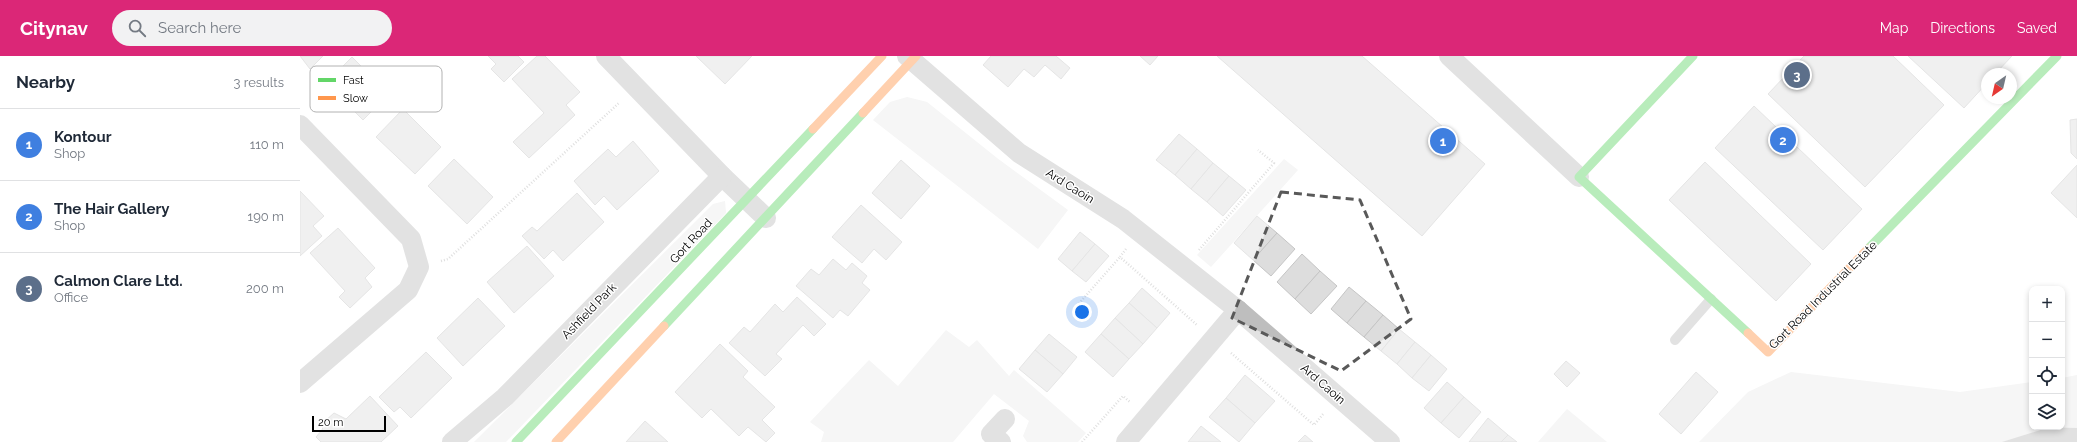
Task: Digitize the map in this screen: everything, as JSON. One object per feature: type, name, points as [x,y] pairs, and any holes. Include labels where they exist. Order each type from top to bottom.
[{"type":"main road","name":"Gort Road","points":[[516,442],[882,56]]},
{"type":"main road","points":[[1579,177],[1693,56]]},
{"type":"main road","name":"Gort Road Industrial Estate","points":[[1579,177],[1768,352],[2057,56]]},
{"type":"main road","points":[[556,442],[766,218],[911,58]]},
{"type":"street","points":[[606,56],[722,176],[766,218]]},
{"type":"street","name":"Gort Road Industrial Estate","points":[[1449,56],[1579,177]]},
{"type":"street","name":"Ard Caoin","points":[[911,58],[1019,153],[1122,219],[1238,310],[1390,442]]},
{"type":"street","points":[[300,125],[411,239],[419,267],[408,290],[300,383]]},
{"type":"street","name":"Ashfield Park","points":[[452,442],[505,397],[722,176]]},
{"type":"street","points":[[1126,442],[1238,310]]},
{"type":"street","points":[[1001,442],[990,434],[1005,419]]},
{"type":"lane","points":[[1675,340],[1711,299]]},
{"type":"path","points":[[419,267],[448,259],[636,87]]},
{"type":"path","points":[[1184,267],[1274,163],[1258,150]]},
{"type":"path","points":[[1075,308],[1120,257],[1139,232]]},
{"type":"path","points":[[1120,257],[1314,425],[1338,396]]},
{"type":"path","points":[[1082,442],[1123,396],[1133,405]]},
{"type":"highlighted area","points":[[1281,192],[1360,200],[1411,319],[1341,371],[1232,318]]},
{"type":"shaded area","points":[[907,97],[927,102],[997,158],[1068,210],[1038,249],[873,120],[890,102]]},
{"type":"shaded area","points":[[1284,159],[1298,170],[1211,267],[1197,255]]},
{"type":"shaded area","points":[[725,201],[726,213],[506,442],[474,442],[713,204]]},
{"type":"shaded area","points":[[946,330],[969,347],[977,340],[1009,376],[1014,370],[1086,433],[1078,442],[1027,442],[1023,436],[1029,421],[994,394],[953,442],[821,442],[824,432],[810,422],[869,360],[898,386]]},
{"type":"shaded area","points":[[1791,372],[1960,392],[2029,382],[2029,430],[2047,430],[2003,442],[1699,442],[1748,392]]},
{"type":"shaded area","points":[[2077,375],[2077,428],[2065,427],[2065,377]]},
{"type":"shaded area","points":[[1567,409],[1607,442],[1538,442]]},
{"type":"shaded area","points":[[2065,428],[2077,428],[2077,442],[2002,442],[2040,430],[2065,430]]},
{"type":"building","points":[[300,56],[323,56],[313,66],[310,66],[310,69]]},
{"type":"building","points":[[488,56],[518,56],[524,62],[504,82],[491,69],[496,64]]},
{"type":"building","points":[[537,56],[545,56],[580,92],[566,105],[575,115],[529,158],[513,142],[544,113],[512,79]]},
{"type":"building","points":[[696,56],[752,56],[725,84]]},
{"type":"building","points":[[991,56],[1056,56],[1070,68],[1061,79],[1045,65],[1034,77],[1024,69],[1008,87],[983,65]]},
{"type":"building","points":[[1140,56],[1158,56],[1150,65]]},
{"type":"building","points":[[1217,56],[1362,56],[1485,164],[1422,236]]},
{"type":"building","points":[[1804,56],[1893,56],[1944,105],[1865,187],[1768,94]]},
{"type":"building","points":[[1908,56],[2012,56],[2001,68],[1981,68],[1981,90],[1964,108]]},
{"type":"building","points":[[352,57],[361,66],[343,66]]},
{"type":"building","points":[[1754,106],[1862,209],[1823,250],[1715,148]]},
{"type":"building","points":[[355,112],[371,112],[363,120]]},
{"type":"building","points":[[400,112],[406,112],[441,147],[415,174],[376,137]]},
{"type":"building","points":[[2077,119],[2077,159],[2071,153],[2070,120]]},
{"type":"building","points":[[1179,134],[1197,149],[1175,175],[1156,160]]},
{"type":"building","points":[[633,141],[659,171],[617,210],[604,196],[595,205],[574,181],[608,149],[616,157]]},
{"type":"building","points":[[1197,149],[1213,163],[1191,189],[1175,175]]},
{"type":"building","points":[[454,159],[493,197],[467,224],[428,186]]},
{"type":"building","points":[[901,160],[930,186],[901,219],[872,193]]},
{"type":"building","points":[[1705,162],[1811,264],[1776,301],[1669,200]]},
{"type":"building","points":[[1213,163],[1229,176],[1207,202],[1191,189]]},
{"type":"building","points":[[2077,165],[2077,218],[2051,193]]},
{"type":"building","points":[[1229,176],[1246,190],[1223,216],[1207,202]]},
{"type":"building","points":[[300,191],[324,216],[313,226],[322,236],[300,256]]},
{"type":"building","points":[[577,193],[604,222],[563,261],[553,250],[544,259],[522,236],[532,227],[537,231]]},
{"type":"building","points":[[861,205],[902,242],[886,260],[874,249],[862,263],[832,237]]},
{"type":"building","points":[[1257,216],[1277,233],[1253,260],[1234,243]]},
{"type":"building","points":[[338,228],[375,268],[365,278],[372,287],[350,308],[339,297],[345,291],[310,253]]},
{"type":"building","points":[[1080,232],[1095,244],[1072,271],[1058,259]]},
{"type":"building","points":[[1277,233],[1295,249],[1271,276],[1253,260]]},
{"type":"building","points":[[1095,244],[1109,256],[1086,282],[1072,271]]},
{"type":"building","points":[[527,246],[554,276],[514,313],[487,282]]},
{"type":"building","points":[[1302,254],[1320,271],[1295,299],[1277,282]]},
{"type":"building","points":[[833,259],[846,270],[852,263],[867,276],[862,283],[870,290],[848,316],[840,310],[833,318],[796,286],[811,269],[819,275]]},
{"type":"building","points":[[1320,271],[1337,286],[1311,314],[1295,299]]},
{"type":"building","points":[[1349,287],[1366,301],[1347,323],[1331,309]]},
{"type":"building","points":[[1142,288],[1170,313],[1157,328],[1129,303]]},
{"type":"building","points":[[797,297],[826,324],[814,336],[803,325],[776,354],[782,359],[765,376],[729,343],[744,327],[750,332],[775,304],[783,312]]},
{"type":"building","points":[[478,298],[505,326],[463,366],[437,338]]},
{"type":"building","points":[[1366,301],[1383,315],[1364,337],[1347,323]]},
{"type":"building","points":[[1129,303],[1157,328],[1143,344],[1115,318]]},
{"type":"building","points":[[1383,315],[1399,329],[1381,351],[1364,337]]},
{"type":"building","points":[[1115,318],[1143,344],[1129,359],[1101,334]]},
{"type":"building","points":[[1399,329],[1415,342],[1397,364],[1381,351]]},
{"type":"building","points":[[1049,334],[1077,357],[1063,374],[1035,350]]},
{"type":"building","points":[[1101,334],[1129,359],[1113,377],[1085,352]]},
{"type":"building","points":[[1415,342],[1431,355],[1412,378],[1397,364]]},
{"type":"building","points":[[720,344],[748,371],[743,377],[775,407],[762,420],[775,433],[766,442],[748,427],[739,436],[711,409],[702,418],[675,392]]},
{"type":"building","points":[[1035,350],[1063,374],[1047,392],[1019,369]]},
{"type":"building","points":[[426,352],[452,378],[411,418],[400,407],[394,412],[379,397]]},
{"type":"building","points":[[1431,355],[1447,369],[1429,391],[1412,378]]},
{"type":"building","points":[[1566,361],[1580,373],[1567,387],[1554,374]]},
{"type":"building","points":[[1696,372],[1718,392],[1681,434],[1659,414]]},
{"type":"building","points":[[1245,375],[1275,401],[1255,423],[1226,398]]},
{"type":"building","points":[[1447,382],[1464,397],[1441,423],[1424,408]]},
{"type":"building","points":[[370,396],[398,426],[381,442],[321,442],[316,437],[322,430],[325,421],[334,413],[346,419]]},
{"type":"building","points":[[1464,397],[1481,412],[1459,438],[1441,423]]},
{"type":"building","points":[[1226,398],[1255,423],[1239,442],[1209,417]]},
{"type":"building","points":[[1488,418],[1508,435],[1501,442],[1469,442]]},
{"type":"building","points":[[645,421],[668,442],[626,442]]},
{"type":"building","points":[[1201,426],[1221,442],[1188,442]]},
{"type":"building","points":[[1305,435],[1313,442],[1298,442]]},
{"type":"building","points":[[1508,435],[1517,442],[1501,442]]},
{"type":"traffic: fast","points":[[1693,56],[1579,177],[1748,333]]},
{"type":"traffic: fast","points":[[1868,249],[2057,56]]},
{"type":"traffic: fast","points":[[664,326],[863,113]]},
{"type":"traffic: fast","points":[[516,442],[813,129]]},
{"type":"traffic: slow","points":[[813,129],[882,56]]},
{"type":"traffic: slow","points":[[863,113],[916,56]]},
{"type":"traffic: slow","points":[[1748,333],[1768,352],[1868,249]]},
{"type":"traffic: slow","points":[[556,442],[664,326]]},
{"type":"place","name":"Calmon Clare Ltd.","points":[[1797,75]]},
{"type":"place","name":"The Hair Gallery","points":[[1783,140]]},
{"type":"place","name":"Kontour","points":[[1443,141]]}]
